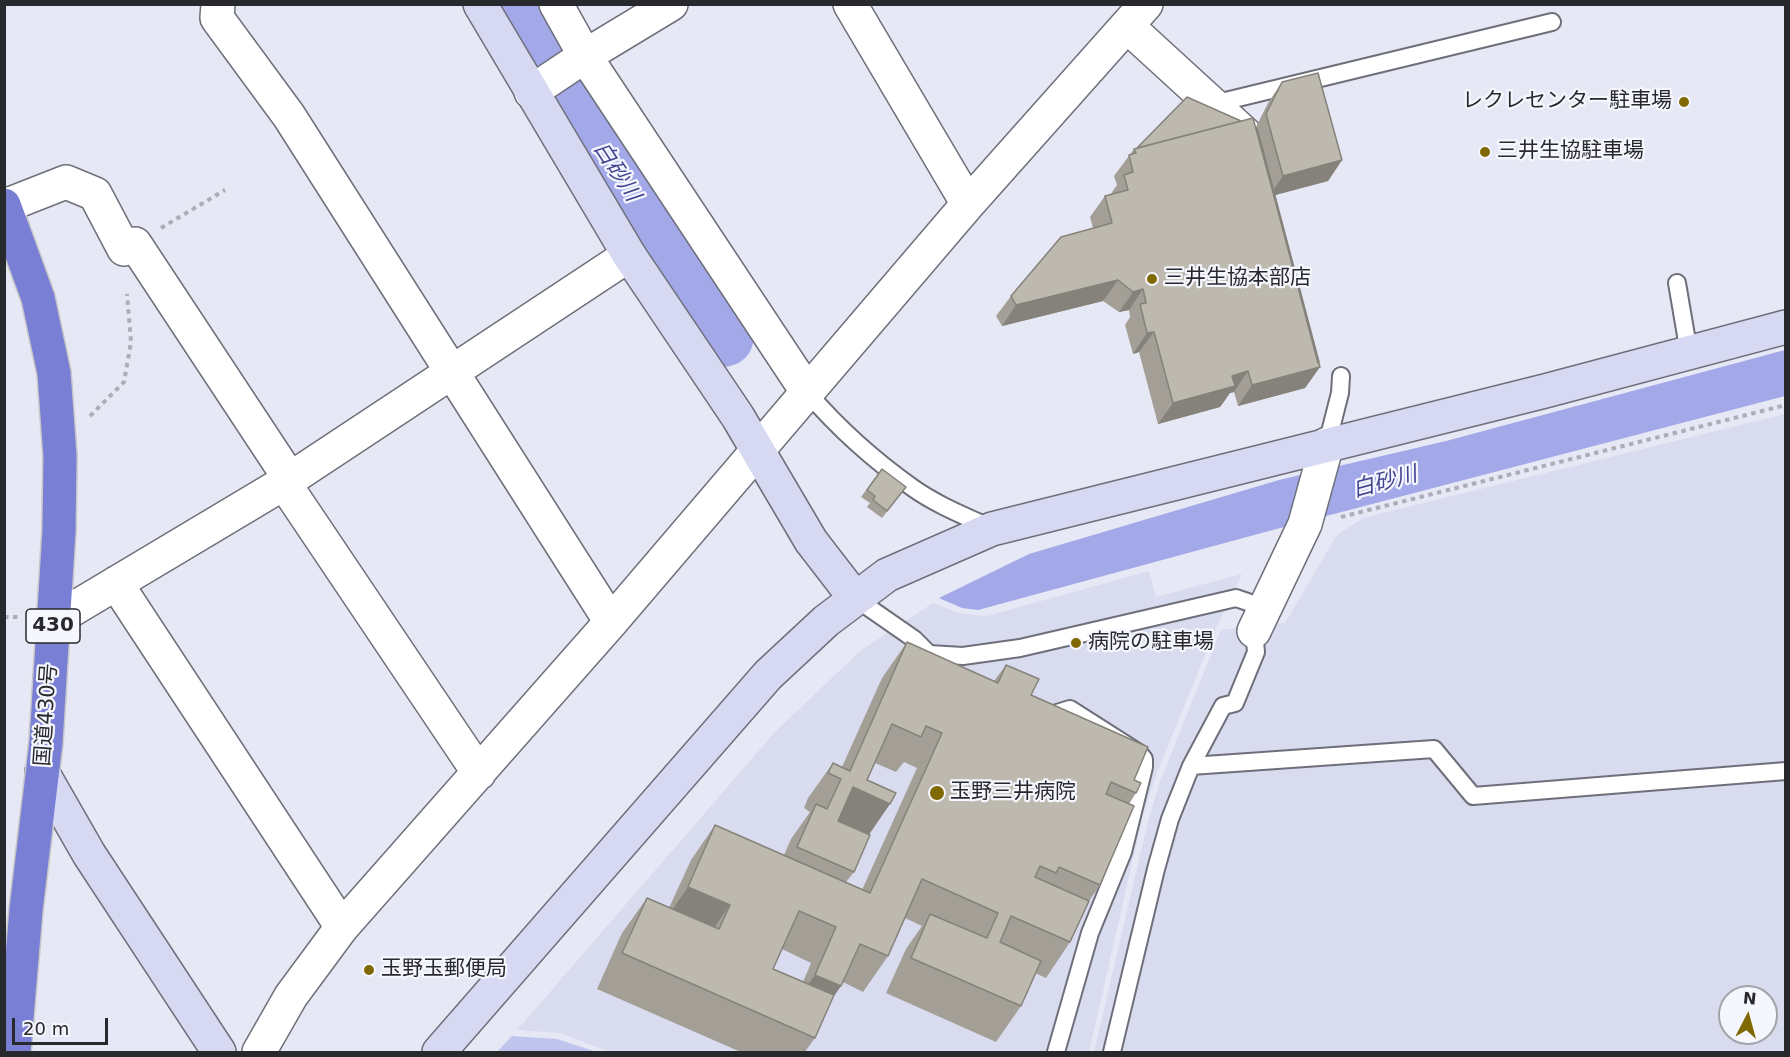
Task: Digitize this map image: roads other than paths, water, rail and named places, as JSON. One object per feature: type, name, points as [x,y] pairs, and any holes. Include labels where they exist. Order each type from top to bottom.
[{"type":"highway","name":"国道430号","points":[[5,206],[38,298],[54,373],[59,446],[58,530],[42,772],[15,909],[14,1053]]},
{"type":"street","points":[[218,4],[217,18],[289,116],[611,622]]},
{"type":"street","points":[[480,4],[540,86],[629,255],[758,450],[811,542],[855,598]]},
{"type":"street","points":[[556,4],[580,59],[808,393]]},
{"type":"street","points":[[540,86],[670,4]]},
{"type":"street","points":[[850,4],[968,204]]},
{"type":"street","points":[[259,1053],[291,996],[342,927],[611,622],[968,204],[1137,15],[1213,104],[1245,134],[1257,179]]},
{"type":"street","points":[[5,206],[66,182],[95,194],[479,773]]},
{"type":"street","points":[[53,621],[287,481],[629,255]]},
{"type":"street","points":[[439,1053],[768,675],[826,621],[887,575],[992,529],[1323,457],[1545,391],[1785,327]]},
{"type":"street","points":[[1260,620],[1304,526],[1323,457]]},
{"type":"street","points":[[116,583],[342,927]]},
{"type":"street","points":[[42,772],[89,854],[219,1053]]},
{"type":"lane","points":[[1213,104],[1552,22]]},
{"type":"lane","points":[[1677,283],[1689,352]]},
{"type":"lane","points":[[1323,457],[1340,393],[1341,376]]},
{"type":"lane","points":[[808,393],[825,413],[914,489],[942,506],[992,529]]},
{"type":"lane","points":[[855,598],[914,639],[951,677]]},
{"type":"lane","points":[[929,654],[963,656],[1020,648],[1236,598],[1260,620],[1256,652],[1235,703],[1223,706],[1191,766],[1170,819],[1112,1053]]},
{"type":"lane","points":[[1032,721],[1070,709],[1139,753],[1144,759],[1123,852],[1090,933],[1056,1053]]},
{"type":"lane","points":[[1191,766],[1434,749],[1473,796],[1785,771]]},
{"type":"water","points":[[1785,350],[1785,396],[978,610],[962,608],[939,598],[1029,554],[1279,480],[1446,441]]},
{"type":"waterway","name":"白砂川","points":[[512,4],[547,66],[725,338]]},
{"type":"place","name":"レクレセンター駐車場","points":[[1684,102]]},
{"type":"place","name":"三井生協駐車場","points":[[1485,152]]},
{"type":"place","name":"三井生協本部店","points":[[1152,279]]},
{"type":"place","name":"病院の駐車場","points":[[1076,643]]},
{"type":"place","name":"玉野三井病院","points":[[937,793]]},
{"type":"place","name":"玉野玉郵便局","points":[[369,970]]}]
